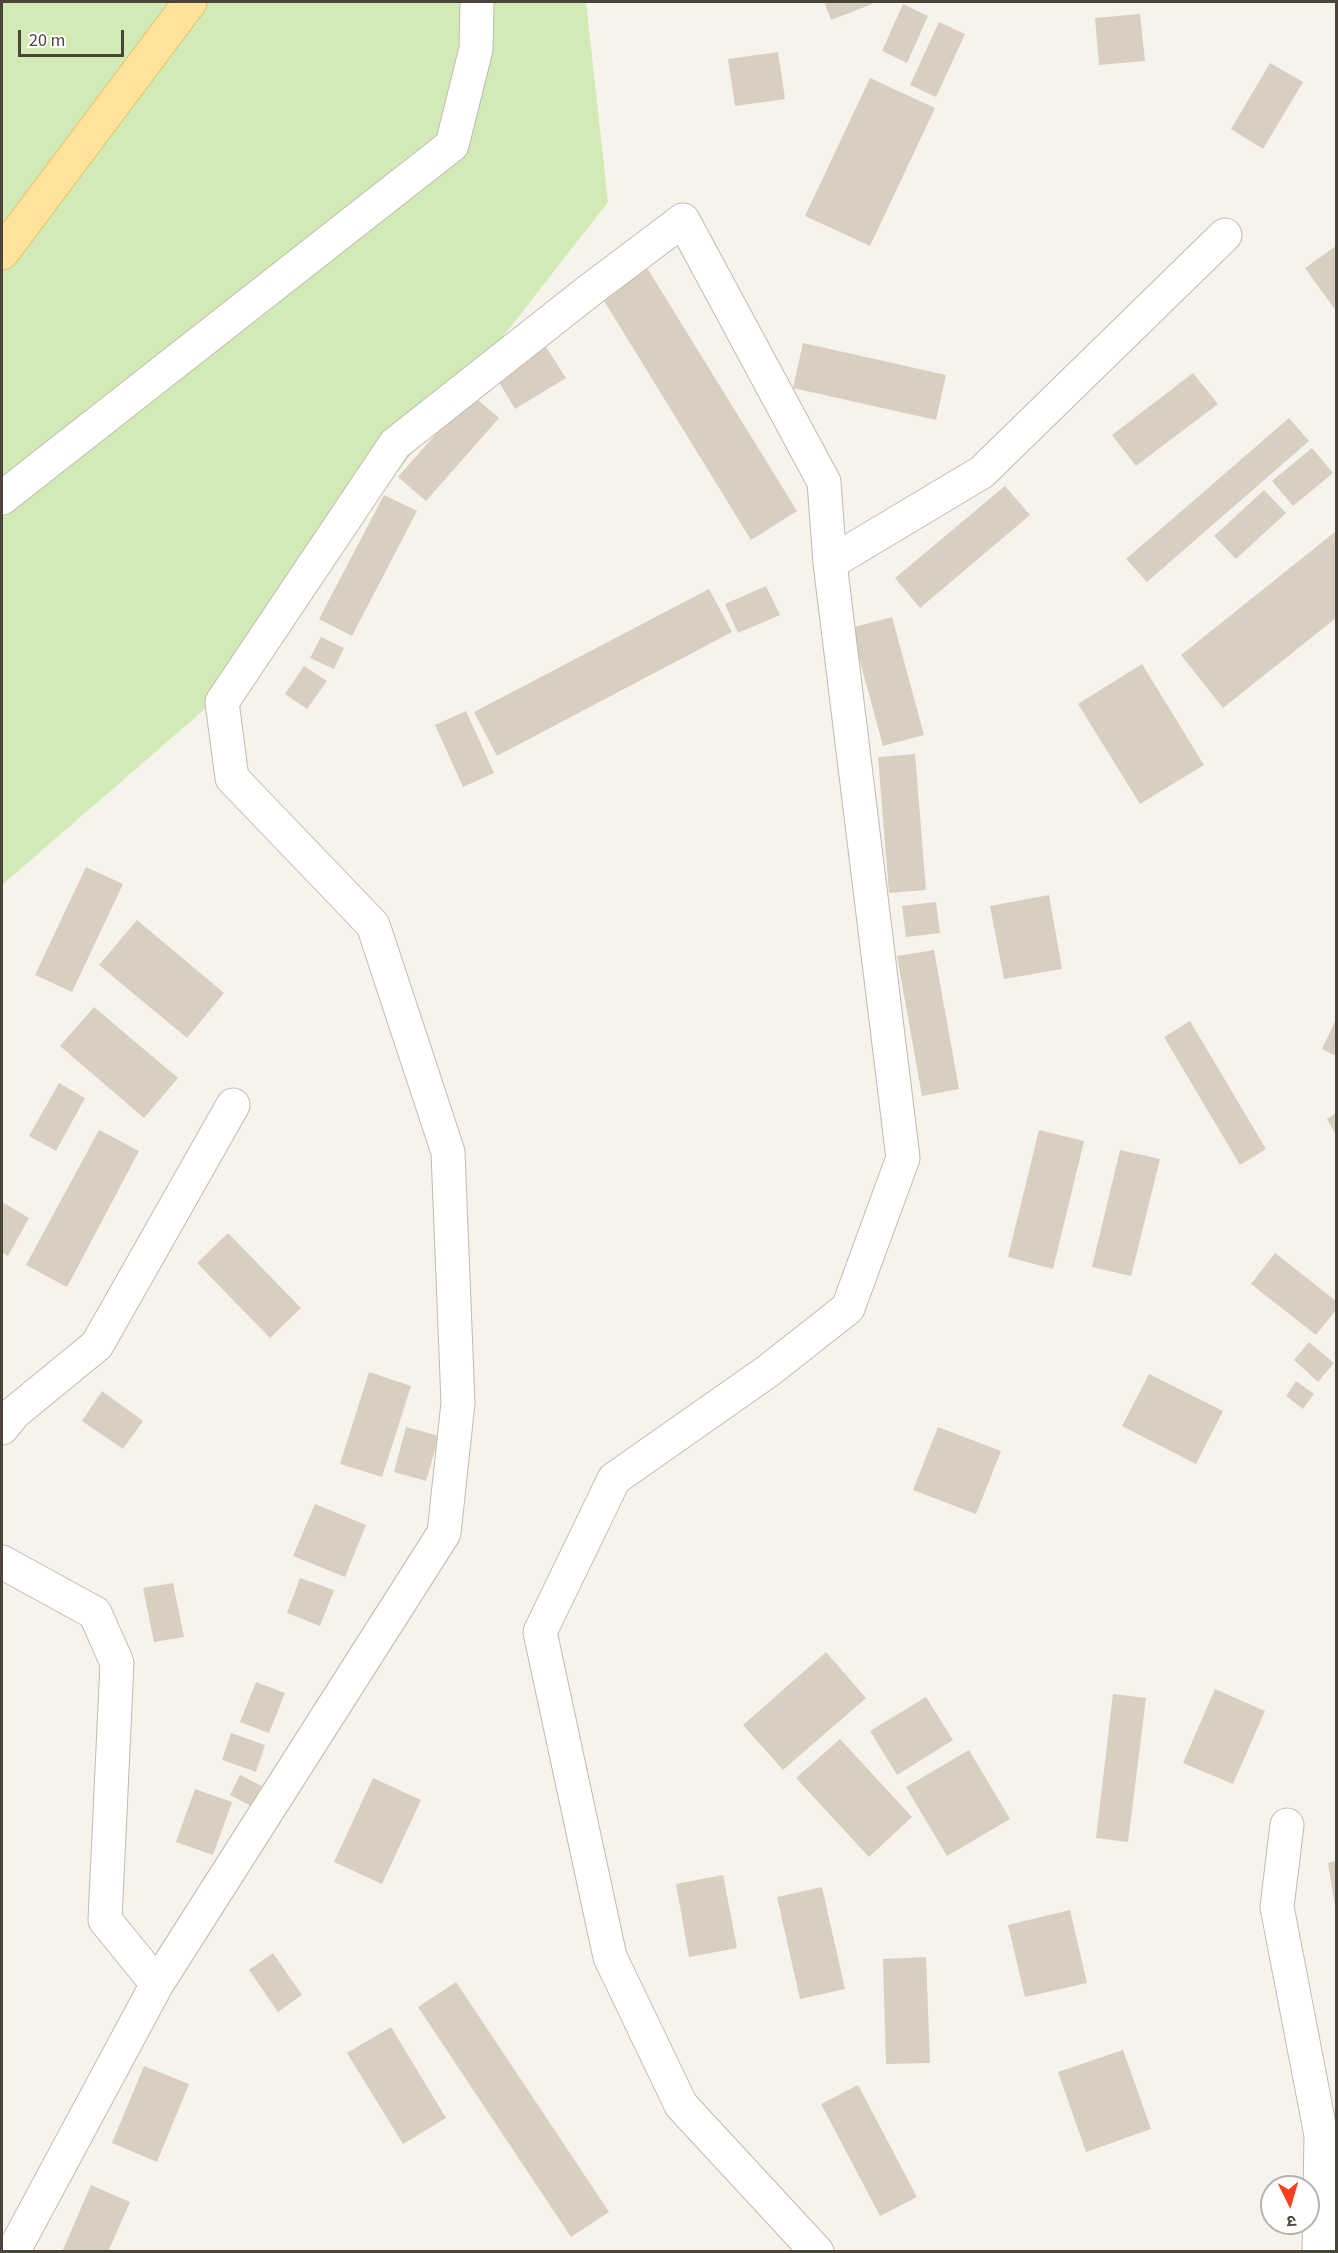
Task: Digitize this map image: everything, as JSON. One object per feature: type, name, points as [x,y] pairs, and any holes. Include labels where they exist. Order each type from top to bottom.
[{"type":"main road","points":[[2,254],[190,2]]},
{"type":"street","points":[[2,498],[452,145],[476,49],[477,2]]},
{"type":"street","points":[[13,2252],[157,1984],[444,1533],[458,1402],[448,1152],[373,925],[232,778],[222,702],[395,444],[590,290],[683,220],[824,482],[830,563],[903,1158],[848,1308],[768,1371],[614,1479],[540,1632],[610,1957],[681,2105],[817,2252]]},
{"type":"street","points":[[830,563],[982,472],[1224,235]]},
{"type":"street","points":[[2,1428],[14,1413],[97,1346],[233,1105]]},
{"type":"street","points":[[2,1562],[95,1613],[117,1663],[105,1920],[157,1984]]},
{"type":"street","points":[[1287,1825],[1277,1907],[1322,2135],[1319,2252]]},
{"type":"green space","points":[[2,2],[586,2],[608,202],[228,689],[2,885]]},
{"type":"building","points":[[824,2],[871,2],[872,4],[831,20]]},
{"type":"building","points":[[903,4],[928,16],[907,63],[882,51]]},
{"type":"building","points":[[1140,14],[1145,61],[1099,65],[1095,18]]},
{"type":"building","points":[[939,22],[965,34],[936,97],[910,85]]},
{"type":"building","points":[[778,52],[785,99],[735,106],[728,59]]},
{"type":"building","points":[[1270,63],[1303,82],[1263,149],[1231,129]]},
{"type":"building","points":[[870,78],[935,108],[870,246],[805,216]]},
{"type":"building","points":[[1336,246],[1336,311],[1305,268]]},
{"type":"building","points":[[644,263],[797,511],[751,540],[598,291]]},
{"type":"building","points":[[803,343],[946,375],[936,420],[793,388]]},
{"type":"building","points":[[546,347],[566,378],[515,409],[496,377]]},
{"type":"building","points":[[1193,373],[1218,404],[1136,466],[1112,435]]},
{"type":"building","points":[[471,394],[499,418],[426,501],[398,477]]},
{"type":"building","points":[[1289,418],[1309,441],[1147,582],[1126,559]]},
{"type":"building","points":[[1312,448],[1333,473],[1293,506],[1272,481]]},
{"type":"building","points":[[1005,486],[1030,515],[920,608],[895,578]]},
{"type":"building","points":[[1264,490],[1286,513],[1236,559],[1214,536]]},
{"type":"building","points":[[384,495],[417,511],[352,636],[319,619]]},
{"type":"building","points":[[1336,531],[1336,618],[1223,708],[1181,655]]},
{"type":"building","points":[[766,586],[780,615],[738,633],[725,604]]},
{"type":"building","points":[[709,589],[732,632],[497,756],[474,712]]},
{"type":"building","points":[[892,617],[924,735],[883,746],[851,628]]},
{"type":"building","points":[[321,637],[344,648],[334,669],[310,658]]},
{"type":"building","points":[[1142,664],[1204,765],[1140,804],[1078,704]]},
{"type":"building","points":[[304,666],[327,681],[307,709],[285,694]]},
{"type":"building","points":[[466,711],[494,773],[463,787],[435,725]]},
{"type":"building","points":[[915,754],[926,890],[889,893],[878,757]]},
{"type":"building","points":[[86,867],[123,884],[72,992],[35,975]]},
{"type":"building","points":[[1049,895],[1062,969],[1004,979],[990,906]]},
{"type":"building","points":[[936,902],[940,933],[906,937],[902,906]]},
{"type":"building","points":[[137,920],[224,993],[187,1038],[99,965]]},
{"type":"building","points":[[934,950],[959,1089],[922,1096],[897,956]]},
{"type":"building","points":[[94,1007],[178,1078],[144,1118],[60,1046]]},
{"type":"building","points":[[1336,1019],[1336,1056],[1322,1049]]},
{"type":"building","points":[[1190,1021],[1266,1149],[1240,1165],[1164,1037]]},
{"type":"building","points":[[59,1083],[85,1098],[56,1151],[29,1136]]},
{"type":"building","points":[[1336,1113],[1336,1135],[1327,1119]]},
{"type":"building","points":[[99,1130],[139,1151],[67,1287],[26,1265]]},
{"type":"building","points":[[1039,1130],[1084,1141],[1053,1269],[1008,1257]]},
{"type":"building","points":[[1120,1150],[1160,1159],[1131,1276],[1092,1267]]},
{"type":"building","points":[[2,1202],[29,1218],[8,1256],[2,1252]]},
{"type":"building","points":[[228,1233],[301,1308],[270,1338],[197,1263]]},
{"type":"building","points":[[1275,1253],[1336,1301],[1336,1310],[1316,1335],[1251,1284]]},
{"type":"building","points":[[1309,1342],[1334,1363],[1318,1382],[1294,1360]]},
{"type":"building","points":[[369,1372],[411,1386],[382,1477],[340,1464]]},
{"type":"building","points":[[1149,1374],[1223,1411],[1196,1464],[1122,1426]]},
{"type":"building","points":[[1296,1381],[1314,1394],[1303,1409],[1286,1396]]},
{"type":"building","points":[[102,1391],[143,1421],[123,1449],[82,1421]]},
{"type":"building","points":[[406,1427],[439,1436],[426,1481],[394,1472]]},
{"type":"building","points":[[938,1427],[1001,1451],[976,1514],[913,1490]]},
{"type":"building","points":[[315,1504],[366,1525],[345,1577],[293,1556]]},
{"type":"building","points":[[300,1578],[334,1590],[320,1626],[287,1613]]},
{"type":"building","points":[[173,1583],[184,1637],[154,1642],[143,1588]]},
{"type":"building","points":[[826,1652],[866,1698],[783,1770],[743,1725]]},
{"type":"building","points":[[256,1682],[285,1693],[269,1733],[240,1722]]},
{"type":"building","points":[[1215,1689],[1265,1711],[1233,1784],[1183,1763]]},
{"type":"building","points":[[1113,1694],[1146,1698],[1128,1842],[1096,1838]]},
{"type":"building","points":[[926,1697],[953,1740],[897,1775],[870,1731]]},
{"type":"building","points":[[231,1733],[265,1745],[256,1772],[222,1760]]},
{"type":"building","points":[[840,1739],[912,1817],[869,1857],[796,1778]]},
{"type":"building","points":[[969,1750],[1010,1819],[947,1856],[906,1787]]},
{"type":"building","points":[[240,1775],[262,1786],[251,1806],[230,1795]]},
{"type":"building","points":[[373,1778],[421,1800],[382,1884],[334,1862]]},
{"type":"building","points":[[195,1789],[232,1802],[213,1855],[176,1842]]},
{"type":"building","points":[[1336,1861],[1336,1906],[1335,1906],[1328,1863]]},
{"type":"building","points":[[723,1875],[737,1948],[689,1957],[676,1884]]},
{"type":"building","points":[[822,1887],[845,1989],[800,1999],[777,1897]]},
{"type":"building","points":[[1070,1910],[1087,1983],[1025,1997],[1008,1925]]},
{"type":"building","points":[[273,1953],[302,1995],[278,2012],[249,1970]]},
{"type":"building","points":[[926,1957],[930,2063],[886,2064],[883,1959]]},
{"type":"building","points":[[456,1982],[609,2212],[571,2237],[418,2007]]},
{"type":"building","points":[[391,2027],[446,2118],[403,2144],[347,2053]]},
{"type":"building","points":[[1123,2050],[1151,2129],[1086,2152],[1058,2072]]},
{"type":"building","points":[[144,2066],[189,2084],[157,2162],[112,2143]]},
{"type":"building","points":[[858,2085],[917,2197],[880,2216],[821,2104]]},
{"type":"building","points":[[91,2185],[130,2202],[108,2252],[62,2252]]}]
